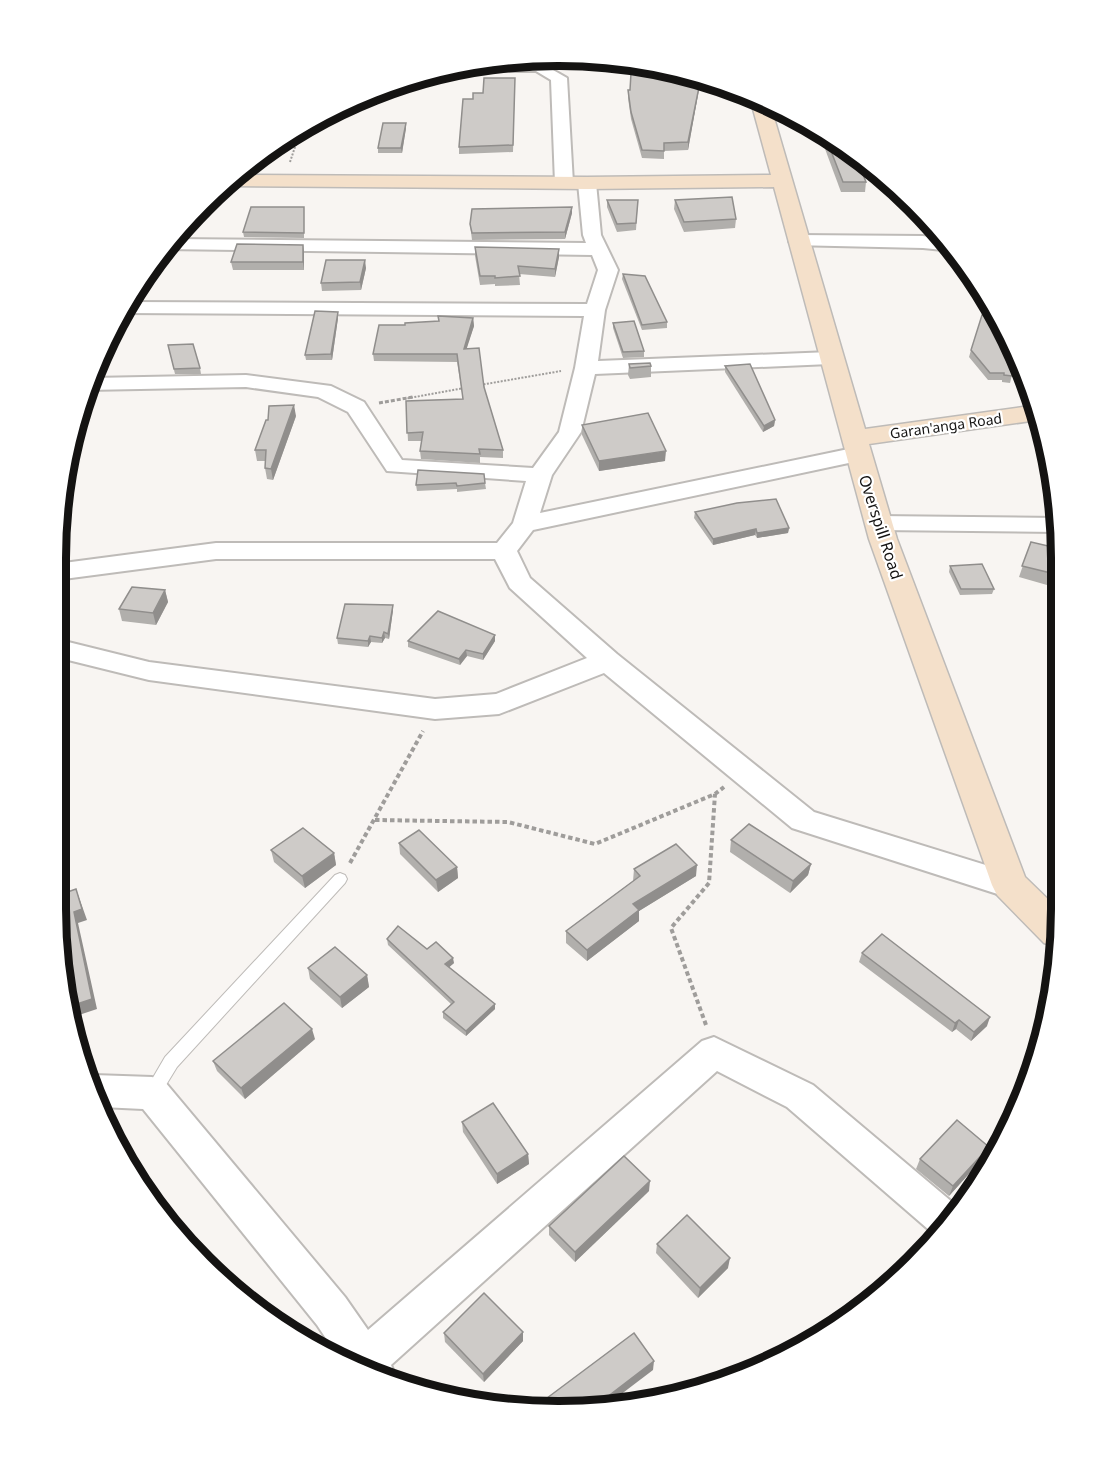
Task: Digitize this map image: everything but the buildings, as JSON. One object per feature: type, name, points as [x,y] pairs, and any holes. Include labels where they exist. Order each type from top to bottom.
[{"type":"street","points":[[531,67],[539,67],[559,78],[564,183]]},
{"type":"street","name":"Overspill Road","points":[[769,113],[798,241],[878,524],[1010,885],[1050,925]]},
{"type":"street","points":[[243,181],[587,183],[783,181]]},
{"type":"street","points":[[504,551],[525,524],[540,475],[570,432],[586,368],[595,310],[608,270],[592,235],[587,183]]},
{"type":"street","points":[[798,241],[923,242],[937,244]]},
{"type":"street","points":[[179,245],[598,249]]},
{"type":"street","points":[[134,308],[276,311],[491,308],[595,310]]},
{"type":"street","points":[[586,368],[830,358]]},
{"type":"street","points":[[98,384],[246,381],[323,391],[356,407],[395,466],[540,475]]},
{"type":"street","name":"Garan'anga Road","points":[[856,446],[1029,414]]},
{"type":"street","points":[[525,524],[856,446]]},
{"type":"street","points":[[878,524],[1050,525]]},
{"type":"street","points":[[66,571],[216,551],[504,551]]},
{"type":"street","points":[[504,551],[519,582],[607,661],[803,820],[1010,885]]},
{"type":"street","points":[[66,650],[149,671],[435,709],[499,704],[607,661]]},
{"type":"street","points":[[371,1364],[714,1052],[800,1096],[942,1217]]},
{"type":"street","points":[[101,1091],[152,1093],[331,1311],[366,1362]]},
{"type":"lane","points":[[152,1093],[171,1062],[340,879]]},
{"type":"path","points":[[284,182],[297,141]]},
{"type":"path","points":[[356,407],[586,368]]},
{"type":"path","points":[[340,879],[435,709]]},
{"type":"path","points":[[375,820],[508,822],[595,844],[715,794],[743,771]]},
{"type":"path","points":[[714,1052],[693,984],[671,927],[709,883],[715,794]]}]
